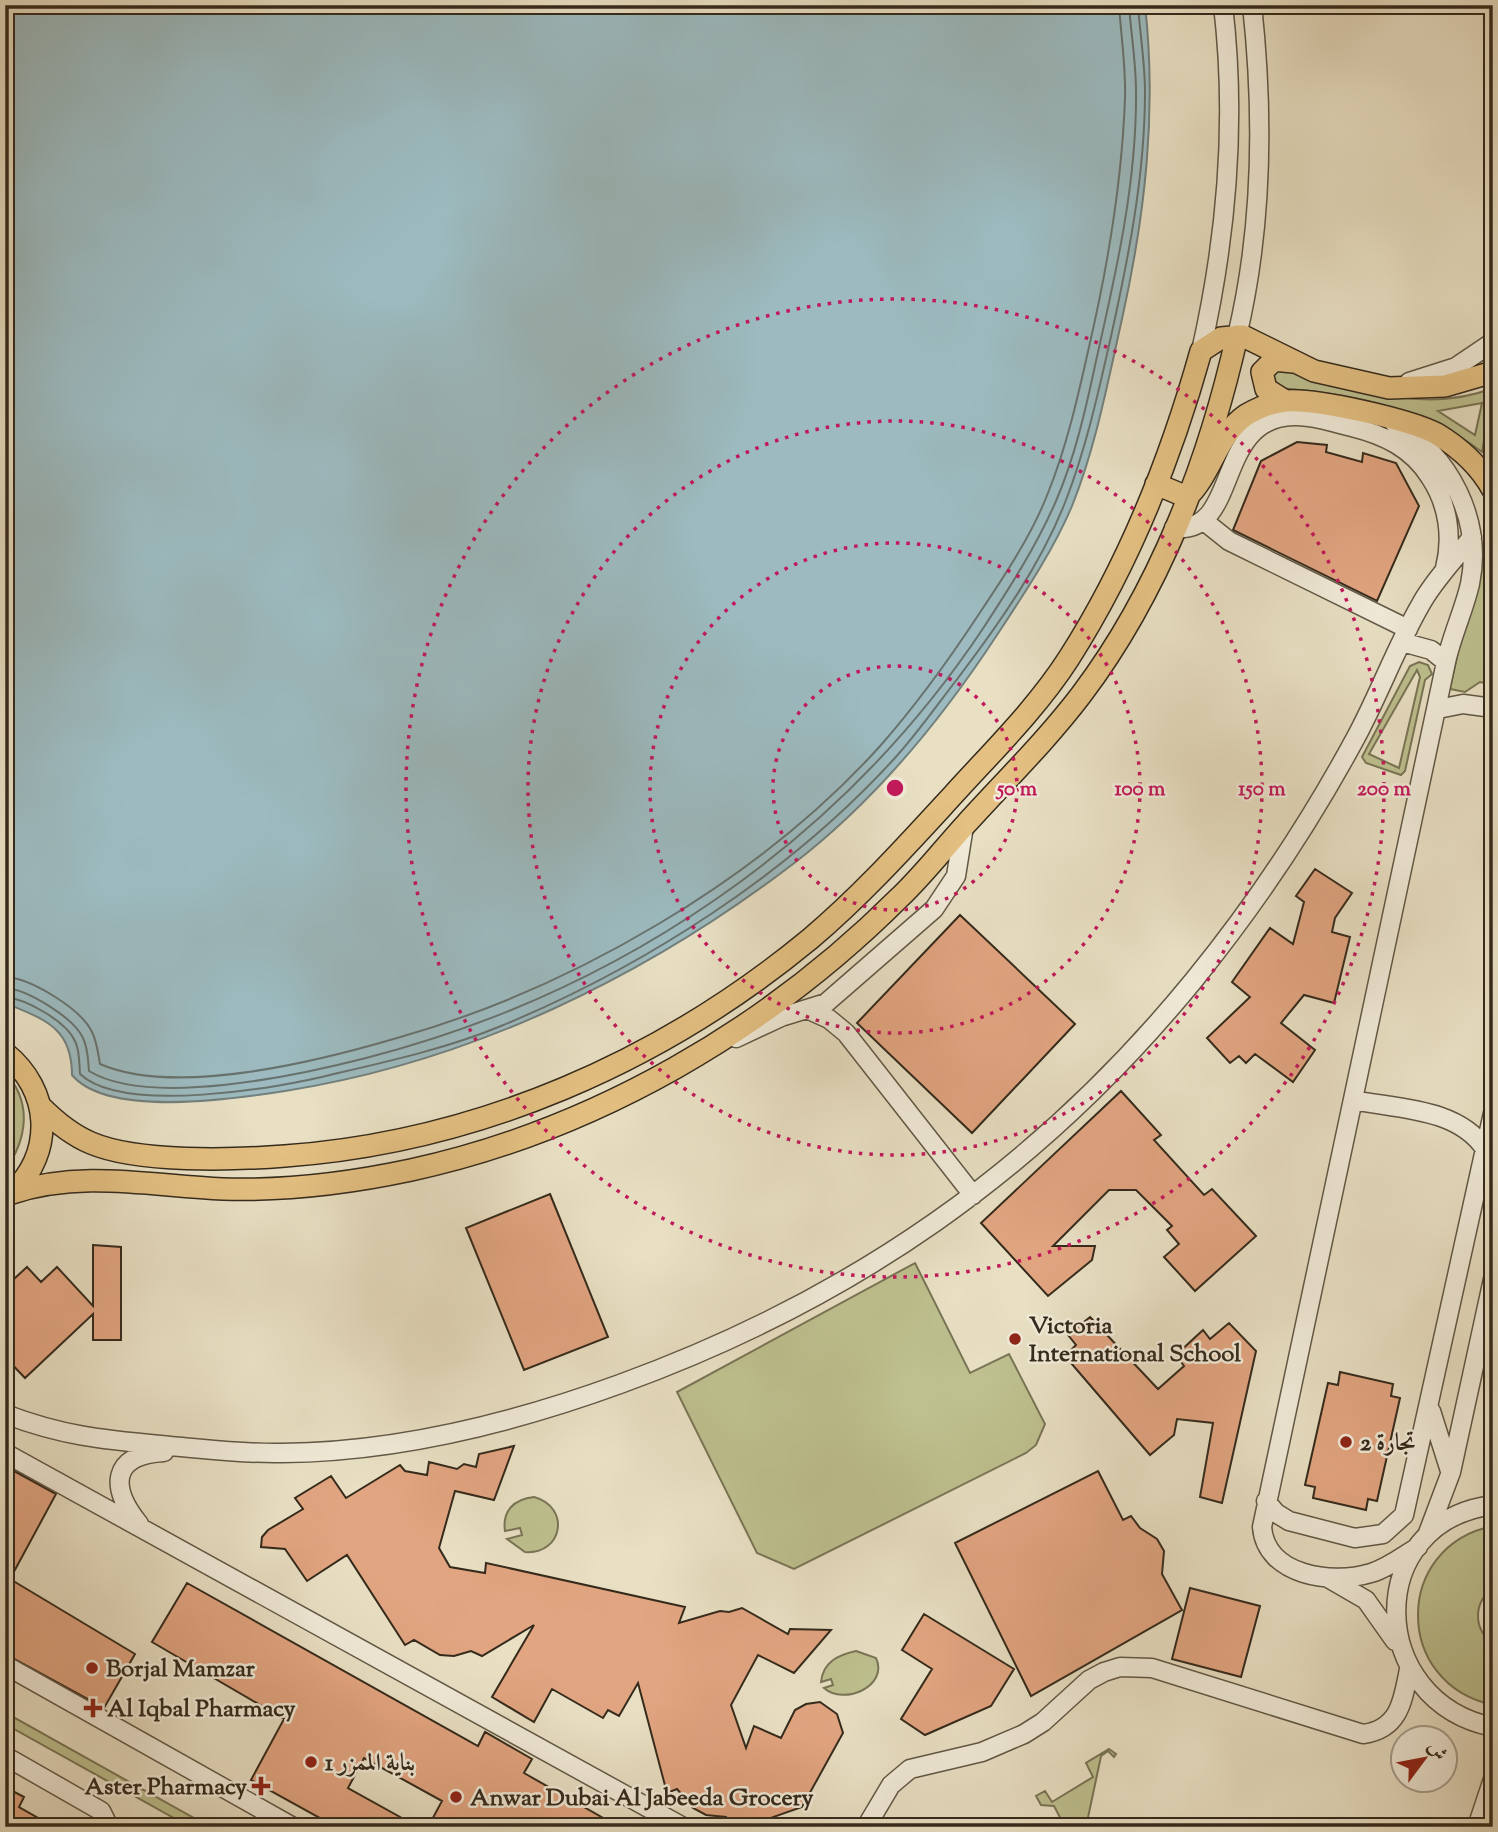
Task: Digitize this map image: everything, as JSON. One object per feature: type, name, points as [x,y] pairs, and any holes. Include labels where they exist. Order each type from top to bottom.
[{"type":"main road","points":[[9,1196],[65,1180],[123,1180],[227,1189],[316,1185],[413,1169],[507,1142],[598,1106],[716,1044],[792,991],[857,938],[901,897],[1083,692],[1130,617],[1174,528],[1217,411],[1237,336]]},
{"type":"main road","points":[[41,1107],[75,1135],[109,1149],[220,1158],[315,1154],[408,1139],[498,1114],[589,1078],[665,1039],[738,994],[812,937],[880,873],[981,764],[1067,660],[1115,574],[1156,484],[1181,419],[1201,351],[1221,338],[1237,336],[1254,340],[1293,362],[1324,374],[1389,388],[1444,386],[1493,372]]},
{"type":"main road","points":[[1284,401],[1266,389],[1262,372],[1274,360],[1293,362]]},
{"type":"main road","points":[[1187,497],[1202,480],[1223,438],[1237,422],[1264,406],[1284,401],[1316,403],[1419,426],[1447,441],[1471,461],[1493,491]]},
{"type":"main road","points":[[1156,484],[1187,497]]},
{"type":"main road","points":[[5,1052],[32,1082],[41,1107],[41,1148],[30,1173],[9,1196]]},
{"type":"street","points":[[1201,351],[1219,260],[1229,166],[1229,76],[1223,5]]},
{"type":"street","points":[[1237,336],[1248,277],[1258,186],[1259,90],[1252,5]]},
{"type":"street","points":[[1389,388],[1456,367],[1493,342]]},
{"type":"street","points":[[1174,528],[1190,528],[1204,522],[1214,510],[1239,449],[1251,433],[1267,422],[1286,416],[1316,418],[1387,438],[1421,464],[1437,489],[1447,516],[1449,545],[1444,574]]},
{"type":"street","points":[[1388,419],[1419,440],[1444,468],[1462,501],[1472,537],[1471,581],[1446,662],[1262,1527],[1270,1554],[1288,1568],[1321,1575],[1357,1576],[1374,1573],[1422,1542],[1452,1517],[1493,1504]]},
{"type":"street","points":[[1204,522],[1229,541],[1431,650],[1446,662]]},
{"type":"street","points":[[5,1414],[57,1433],[103,1441],[280,1454],[349,1449],[462,1430],[561,1404],[659,1370],[774,1320],[861,1273],[923,1233],[1029,1149],[1114,1068],[1178,999],[1274,873],[1330,783],[1426,595],[1472,537]]},
{"type":"street","points":[[1438,709],[1463,705],[1493,708]]},
{"type":"street","points":[[716,1044],[781,1017],[826,1003],[841,992],[943,899],[956,876],[964,826]]},
{"type":"street","points":[[841,992],[840,1013],[846,1033]]},
{"type":"street","points":[[809,1010],[830,1019],[846,1033],[973,1195]]},
{"type":"street","points":[[1353,1100],[1455,1120],[1472,1132],[1485,1149]]},
{"type":"street","points":[[1455,1120],[1493,1106]]},
{"type":"street","points":[[1266,1501],[1276,1513],[1296,1523],[1355,1538],[1383,1534],[1398,1523],[1407,1506],[1493,1113]]},
{"type":"street","points":[[866,1827],[891,1785],[910,1769],[1004,1744],[1043,1722],[1089,1680],[1120,1667],[1152,1668],[1363,1734],[1385,1727],[1396,1717],[1403,1702],[1405,1661],[1395,1622],[1398,1590],[1422,1542],[1451,1472],[1493,1279]]},
{"type":"street","points":[[1430,1404],[1451,1472]]},
{"type":"street","points":[[103,1441],[117,1456],[126,1507],[144,1531]]},
{"type":"street","points":[[88,1499],[107,1492],[145,1454],[188,1448]]},
{"type":"street","points":[[5,1453],[683,1827]]},
{"type":"street","points":[[1321,1575],[1366,1600],[1381,1618],[1426,1693],[1449,1712],[1493,1727]]},
{"type":"street","points":[[5,1665],[293,1827]]},
{"type":"street","points":[[5,1756],[101,1811],[109,1827]]},
{"type":"street","points":[[1483,1815],[1493,1779]]},
{"type":"green space","points":[[1280,368],[1359,390],[1413,399],[1466,396],[1493,388],[1482,452],[1436,424],[1411,414],[1359,399],[1279,388],[1272,375]],"holes":[[[1482,403],[1475,435],[1438,411]]]},
{"type":"green space","points":[[1481,546],[1493,584],[1493,685],[1480,682],[1465,692],[1450,689]]},
{"type":"green space","points":[[1419,662],[1428,665],[1432,674],[1425,680],[1405,771],[1401,775],[1366,763],[1362,757],[1410,666]],"holes":[[[1417,670],[1420,677],[1399,768],[1369,754]]]},
{"type":"green space","points":[[5,1072],[20,1096],[24,1121],[18,1146],[5,1171]]},
{"type":"green space","points":[[915,1263],[970,1373],[1009,1354],[1045,1424],[1036,1445],[1026,1453],[794,1569],[757,1553],[677,1392]]},
{"type":"green space","points":[[534,1497],[546,1502],[554,1510],[558,1529],[548,1546],[538,1551],[525,1552],[507,1539],[522,1535],[520,1528],[505,1531],[505,1518],[515,1503]]},
{"type":"green space","points":[[1493,1526],[1493,1588],[1482,1601],[1478,1616],[1482,1631],[1493,1643],[1493,1705],[1460,1692],[1437,1671],[1423,1644],[1418,1615],[1423,1586],[1437,1559],[1460,1539]]},
{"type":"green space","points":[[856,1651],[876,1658],[878,1668],[871,1685],[853,1694],[842,1695],[824,1688],[833,1685],[831,1679],[821,1682],[828,1664],[838,1657]]},
{"type":"green space","points":[[5,1713],[210,1827],[190,1827],[5,1724]]},
{"type":"green space","points":[[1109,1749],[1116,1754],[1114,1757],[1108,1751],[1101,1756],[1086,1827],[1065,1827],[1054,1806],[1041,1805],[1036,1796],[1045,1791],[1052,1802],[1093,1777],[1086,1763]]},
{"type":"water","points":[[5,5],[1145,5],[1150,85],[1149,124],[1137,241],[1101,413],[1088,460],[1064,523],[1037,572],[976,666],[905,758],[823,840],[736,905],[677,943],[616,978],[553,1009],[422,1059],[354,1078],[285,1091],[205,1101],[142,1101],[113,1097],[89,1088],[72,1075],[71,1059],[62,1036],[44,1021],[5,1003]]},
{"type":"building","points":[[1297,442],[1327,445],[1326,452],[1362,462],[1363,453],[1396,463],[1419,506],[1377,601],[1233,530],[1261,461]]},
{"type":"building","points":[[1315,869],[1352,893],[1335,918],[1332,932],[1350,937],[1334,1003],[1304,995],[1281,1023],[1315,1050],[1293,1082],[1255,1054],[1246,1063],[1239,1056],[1230,1063],[1207,1038],[1250,997],[1232,982],[1270,928],[1293,944],[1304,902],[1296,896]]},
{"type":"building","points":[[960,915],[1075,1024],[972,1133],[857,1023]]},
{"type":"building","points":[[1121,1091],[1161,1135],[1154,1140],[1204,1195],[1212,1189],[1256,1236],[1195,1291],[1164,1257],[1179,1244],[1167,1230],[1172,1226],[1136,1190],[1109,1190],[1053,1246],[1095,1246],[1092,1260],[1048,1296],[981,1223]]},
{"type":"building","points":[[550,1194],[608,1337],[524,1370],[466,1228]]},
{"type":"building","points":[[93,1245],[121,1247],[121,1340],[93,1340],[93,1314],[25,1378],[5,1357],[5,1268],[15,1278],[27,1267],[41,1282],[57,1267],[93,1306]]},
{"type":"building","points":[[1090,1317],[1158,1389],[1184,1366],[1176,1355],[1203,1330],[1210,1339],[1229,1323],[1256,1351],[1222,1503],[1200,1497],[1213,1423],[1177,1419],[1174,1435],[1150,1455],[1065,1356],[1076,1345],[1068,1335]]},
{"type":"building","name":"تجارة 2","points":[[1340,1372],[1393,1384],[1391,1396],[1400,1398],[1377,1501],[1368,1499],[1366,1510],[1313,1498],[1315,1487],[1305,1485],[1328,1383],[1338,1385]]},
{"type":"building","points":[[514,1446],[494,1500],[455,1491],[439,1548],[450,1567],[485,1573],[486,1563],[685,1607],[679,1623],[720,1611],[729,1612],[742,1608],[788,1634],[790,1629],[831,1630],[794,1673],[758,1655],[731,1705],[746,1748],[754,1726],[781,1738],[795,1710],[806,1704],[820,1702],[837,1714],[843,1733],[802,1807],[745,1827],[731,1827],[726,1817],[706,1815],[693,1808],[677,1789],[667,1793],[638,1683],[619,1716],[608,1710],[603,1718],[552,1689],[534,1722],[492,1697],[534,1625],[482,1656],[471,1651],[454,1656],[440,1655],[414,1640],[405,1645],[347,1555],[307,1581],[285,1549],[261,1547],[262,1537],[268,1530],[303,1509],[295,1498],[331,1476],[346,1498],[400,1465],[405,1471],[427,1475],[429,1462],[457,1469],[464,1464],[476,1467],[479,1454]]},
{"type":"building","points":[[5,1466],[56,1494],[10,1579],[135,1654],[104,1708],[5,1654]]},
{"type":"building","points":[[1098,1471],[1123,1520],[1131,1516],[1140,1528],[1157,1539],[1164,1551],[1162,1574],[1182,1610],[1031,1696],[955,1543]]},
{"type":"building","points":[[187,1583],[478,1746],[485,1732],[532,1759],[524,1773],[619,1827],[428,1827],[442,1801],[364,1758],[348,1788],[418,1827],[336,1827],[251,1780],[284,1719],[152,1642]]},
{"type":"building","points":[[1190,1588],[1260,1606],[1241,1677],[1172,1659]]},
{"type":"building","points":[[924,1614],[1014,1669],[991,1706],[925,1735],[901,1719],[932,1669],[902,1650]]},
{"type":"building","points":[[5,1787],[24,1797],[19,1807],[54,1827],[5,1827]]},
{"type":"place","name":"Victoria International School","points":[[1015,1339]]},
{"type":"place","name":"تجارة 2","points":[[1346,1442]]},
{"type":"place","name":"Borjal Mamzar","points":[[92,1668]]},
{"type":"place","name":"Al Iqbal Pharmacy","points":[[93,1708]]},
{"type":"place","name":"بناية الممزر 1","points":[[311,1762]]},
{"type":"place","name":"Aster Pharmacy","points":[[261,1786]]},
{"type":"place","name":"Anwar Dubai Al Jabeeda Grocery","points":[[456,1797]]}]
